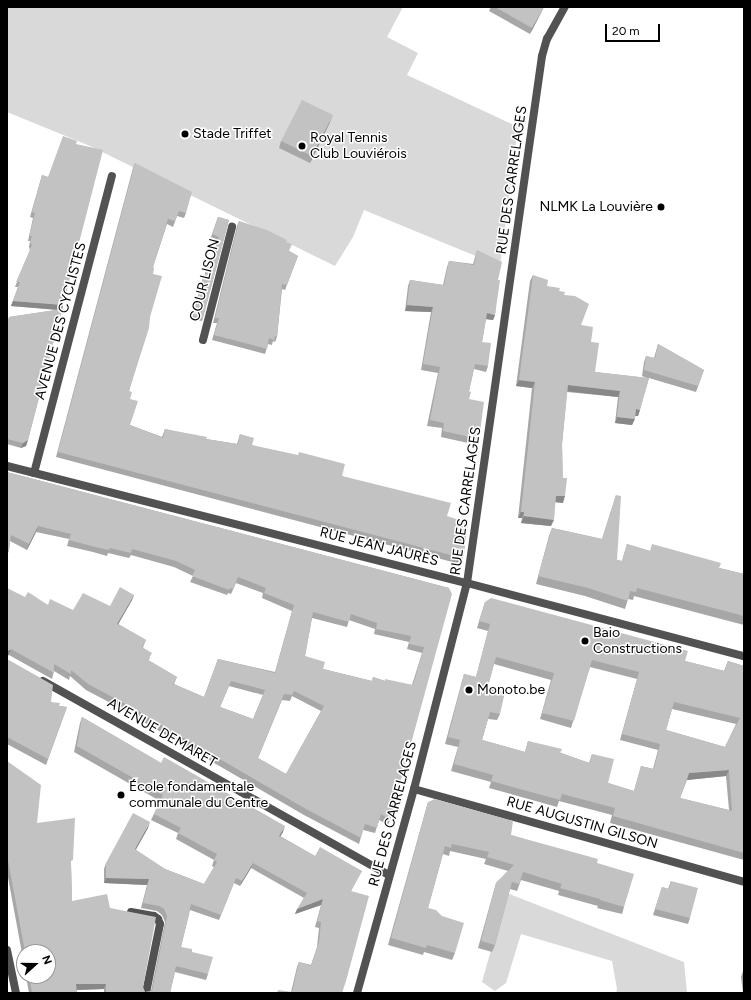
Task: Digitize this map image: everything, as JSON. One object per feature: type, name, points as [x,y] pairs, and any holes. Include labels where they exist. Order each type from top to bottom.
[{"type":"street","name":"RUE DES CARRELAGES","points":[[357,993],[414,789],[467,583],[542,56],[547,40],[565,7]]},
{"type":"street","name":"AVENUE DES CYCLISTES","points":[[34,473],[112,176]]},
{"type":"street","name":"COUR LISON","points":[[203,340],[232,227]]},
{"type":"street","name":"RUE JEAN JAURÈS","points":[[7,466],[467,583],[744,656]]},
{"type":"street","name":"AVENUE DEMARET","points":[[34,676],[389,875]]},
{"type":"street","name":"RUE AUGUSTIN GILSON","points":[[414,789],[744,882]]},
{"type":"street","points":[[122,911],[154,916],[158,919],[160,924],[146,993]]},
{"type":"street","points":[[7,950],[16,993]]},
{"type":"shaded area","name":"Royal Tennis Club Louviérois","points":[[7,7],[403,7],[387,37],[418,53],[407,75],[518,127],[500,266],[364,210],[353,237],[335,266],[90,146],[7,112]]},
{"type":"shaded area","points":[[507,893],[684,962],[687,993],[616,993],[617,989],[612,961],[521,934],[506,983],[495,991],[482,982]]},
{"type":"building","points":[[495,7],[544,7],[532,28]]},
{"type":"building","points":[[302,100],[333,115],[312,156],[281,141]]},
{"type":"building","points":[[63,136],[77,141],[76,144],[103,150],[63,305],[13,301],[20,282],[16,282],[32,245],[30,242],[32,236],[29,236],[35,213],[32,212],[42,175],[48,177]]},
{"type":"building","points":[[135,163],[192,192],[186,213],[179,211],[175,221],[168,219],[153,267],[153,274],[162,276],[150,317],[149,328],[129,391],[132,392],[130,399],[138,401],[130,425],[163,438],[165,429],[207,437],[206,439],[238,444],[240,434],[254,438],[252,445],[298,455],[299,452],[345,464],[342,476],[451,503],[447,516],[468,523],[464,554],[458,557],[58,452]]},
{"type":"building","points":[[218,217],[229,220],[203,318],[193,316],[203,277],[205,278],[207,266],[209,266],[219,237],[212,234]]},
{"type":"building","points":[[239,221],[267,230],[287,240],[286,242],[292,244],[289,251],[298,256],[287,285],[282,284],[277,337],[275,336],[274,340],[269,338],[267,349],[214,335],[219,318],[215,318]]},
{"type":"building","points":[[477,250],[502,262],[498,280],[500,280],[495,315],[487,313],[482,342],[491,343],[488,366],[475,364],[469,391],[471,392],[469,399],[484,402],[479,439],[443,431],[444,423],[430,420],[440,367],[423,364],[433,307],[407,305],[410,280],[444,285],[449,261],[474,265]]},
{"type":"building","points":[[533,275],[548,280],[547,286],[560,288],[559,291],[565,292],[564,295],[575,296],[589,304],[581,325],[593,327],[591,342],[599,343],[595,372],[649,378],[640,410],[636,409],[635,419],[617,417],[620,391],[568,385],[562,444],[563,478],[567,478],[565,496],[556,496],[554,520],[524,516],[524,512],[521,512],[535,382],[519,380]]},
{"type":"building","points":[[62,309],[28,440],[23,443],[7,439],[7,327],[9,317]]},
{"type":"building","points":[[658,344],[704,370],[698,386],[644,370],[646,356],[655,358]]},
{"type":"building","points":[[7,472],[449,588],[452,594],[390,820],[381,814],[377,828],[365,824],[361,838],[306,809],[142,714],[146,715],[88,684],[71,670],[71,674],[54,664],[54,673],[11,649],[7,651],[7,588],[25,597],[28,592],[48,605],[50,599],[73,610],[83,593],[110,606],[120,587],[134,595],[117,624],[146,640],[142,647],[152,653],[148,660],[177,677],[173,684],[204,697],[218,659],[275,673],[294,605],[264,593],[266,588],[238,577],[233,589],[230,588],[229,590],[192,576],[195,570],[176,561],[132,549],[131,553],[110,548],[109,550],[95,547],[69,540],[71,534],[38,526],[29,544],[11,535],[7,554]],"holes":[[[313,612],[349,622],[351,614],[377,623],[376,629],[411,636],[409,644],[424,647],[413,685],[385,679],[385,681],[373,677],[372,681],[323,669],[325,662],[305,656]],[[231,681],[265,690],[253,719],[220,707]],[[294,691],[324,706],[286,774],[258,758],[284,694],[292,695]]]},
{"type":"building","points":[[616,495],[621,496],[617,560],[622,561],[627,544],[650,551],[652,544],[721,563],[719,568],[744,574],[744,616],[637,588],[636,592],[630,591],[628,601],[588,588],[538,576],[552,528],[602,539]]},
{"type":"building","points":[[491,598],[688,651],[685,661],[725,671],[728,661],[744,666],[744,853],[613,816],[615,808],[562,794],[560,800],[491,781],[493,775],[454,764],[460,740],[448,737],[464,674],[476,677],[490,624],[479,621],[485,602]],"holes":[[[496,657],[554,673],[542,713],[574,721],[592,660],[639,672],[622,734],[660,744],[654,769],[641,766],[634,791],[608,783],[614,759],[592,754],[590,763],[560,753],[562,749],[528,741],[525,752],[482,740],[490,712],[500,714],[505,692],[488,686]],[[674,702],[740,718],[725,747],[666,730]],[[729,770],[732,811],[680,798],[689,773]]]},
{"type":"building","points":[[7,659],[53,685],[51,702],[60,703],[59,706],[67,707],[48,759],[7,737]]},
{"type":"building","points":[[82,717],[161,763],[164,757],[285,826],[279,836],[315,856],[320,847],[362,871],[351,891],[369,896],[342,993],[277,993],[278,990],[292,992],[299,962],[311,966],[319,942],[321,922],[317,921],[323,899],[297,909],[307,893],[253,863],[242,881],[236,878],[221,915],[191,904],[181,947],[192,949],[192,952],[213,957],[208,974],[176,966],[170,993],[106,993],[106,984],[76,984],[77,993],[32,993],[30,984],[56,984],[56,944],[24,944],[7,855],[7,761],[41,785],[37,823],[75,818],[73,860],[71,861],[72,901],[107,894],[110,908],[156,917],[143,987],[145,992],[152,991],[167,916],[164,909],[159,906],[143,903],[149,879],[106,878],[106,863],[133,813],[150,822],[135,849],[165,869],[204,884],[217,862],[214,860],[217,854],[178,833],[181,828],[154,814],[163,795],[77,746]]},
{"type":"building","points":[[435,799],[513,821],[511,835],[598,859],[597,863],[634,874],[624,907],[560,888],[562,884],[523,872],[519,884],[512,882],[495,945],[481,941],[496,883],[514,865],[487,857],[489,852],[452,844],[451,848],[445,846],[428,908],[436,910],[442,916],[464,923],[455,953],[427,945],[426,948],[391,938],[428,802]]},
{"type":"building","points":[[671,881],[698,888],[690,918],[655,909],[662,887],[669,889]]},
{"type":"place","name":"Stade Triffet","points":[[185,134]]},
{"type":"place","name":"Royal Tennis Club Louviérois","points":[[302,146]]},
{"type":"place","name":"NLMK La Louvière","points":[[661,207]]},
{"type":"place","name":"Baio Constructions","points":[[585,641]]},
{"type":"place","name":"Monoto.be","points":[[469,690]]},
{"type":"place","name":"École fondamentale communale du Centre","points":[[121,795]]}]
